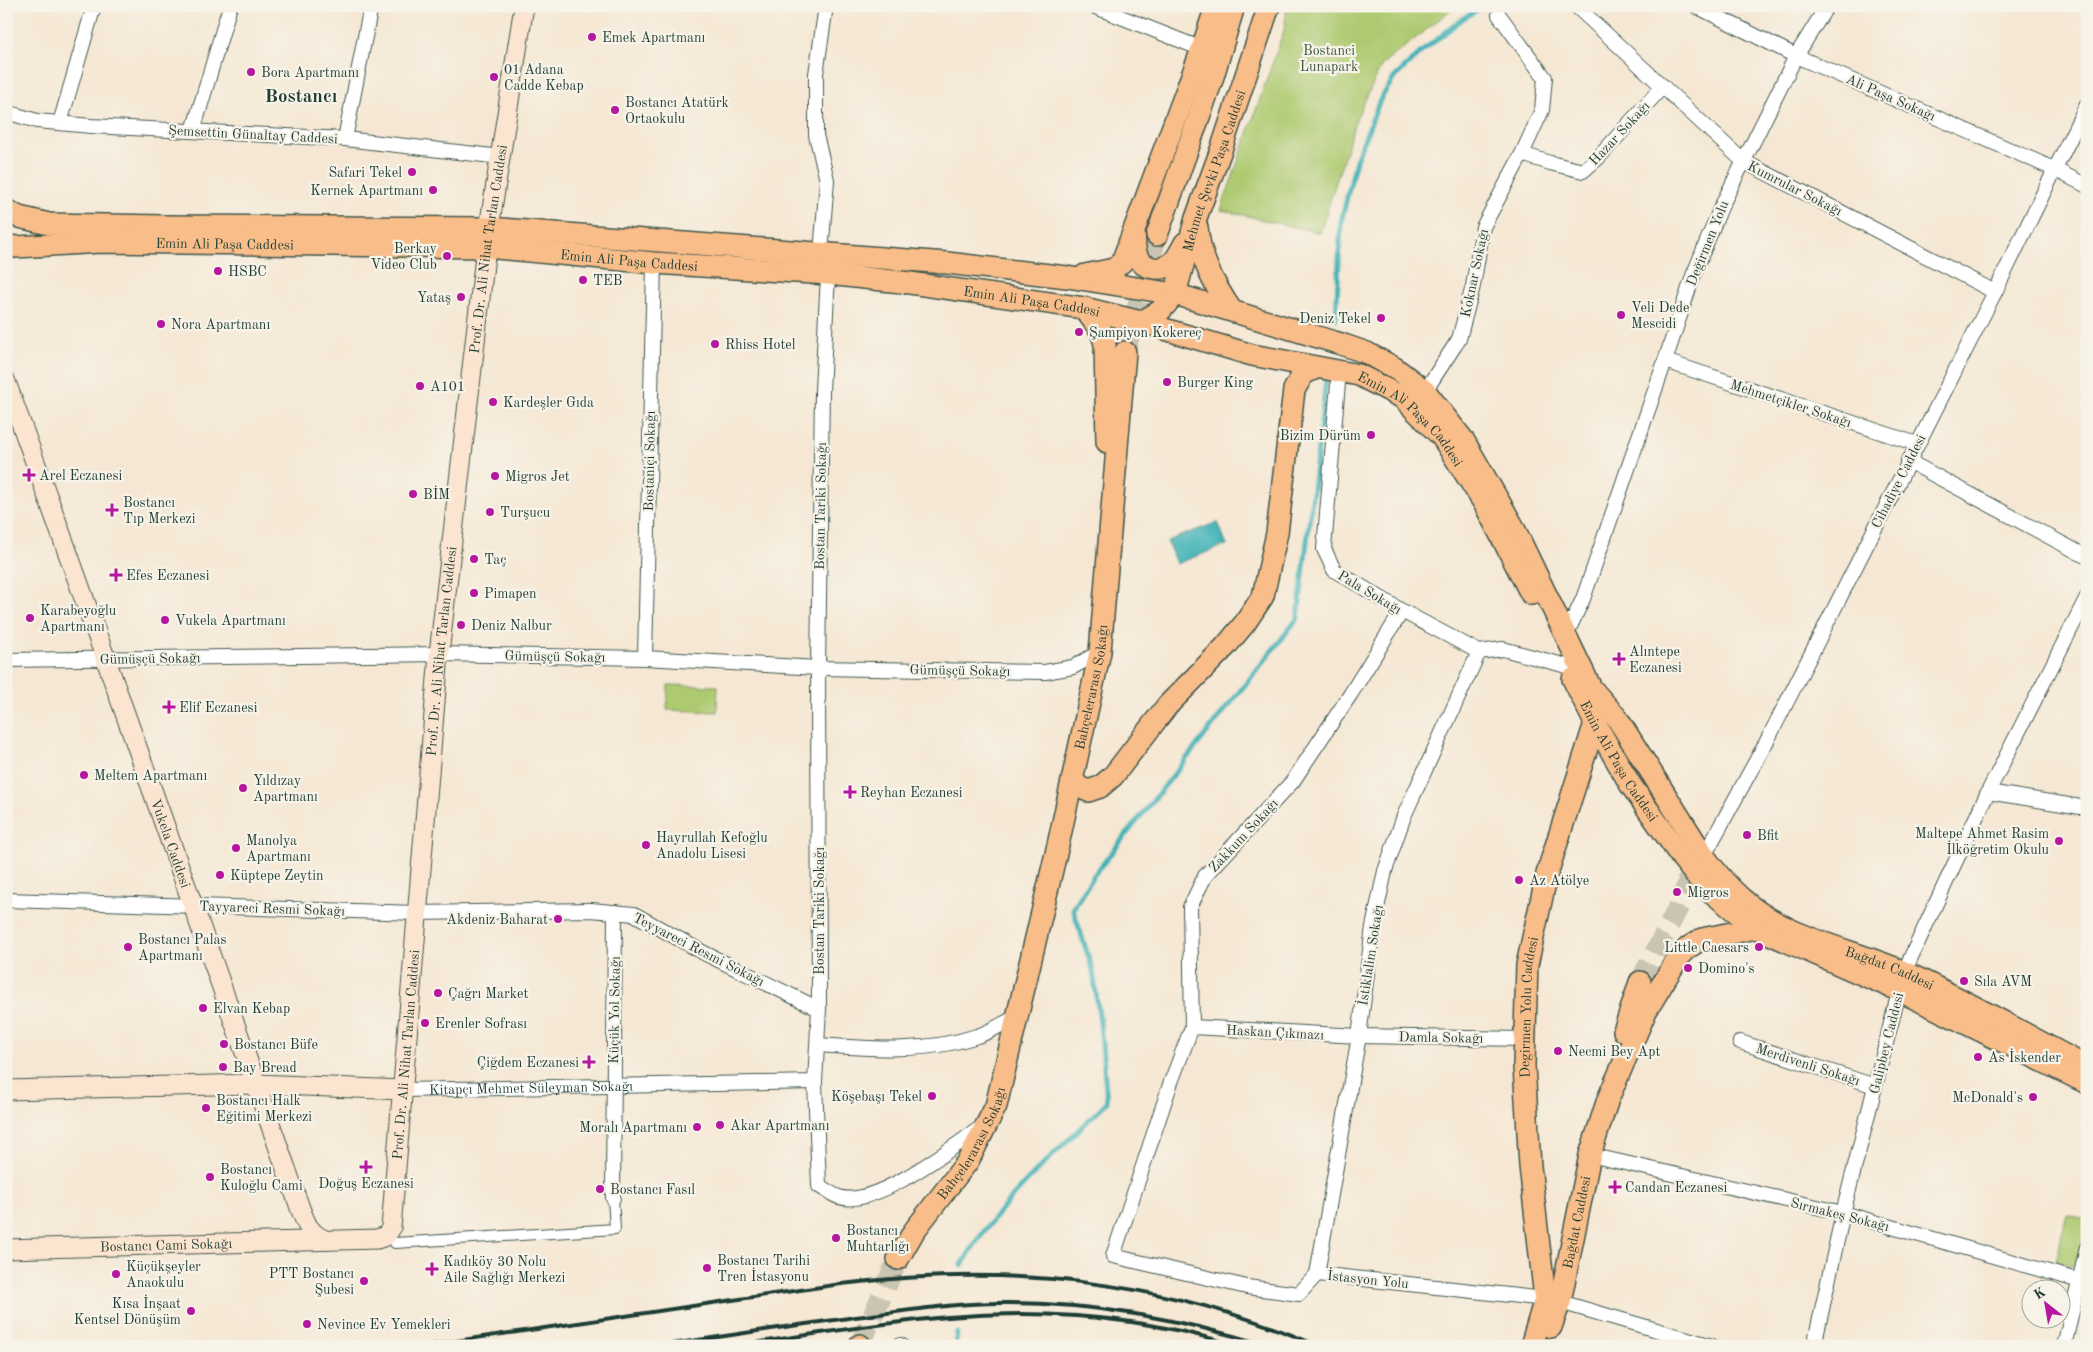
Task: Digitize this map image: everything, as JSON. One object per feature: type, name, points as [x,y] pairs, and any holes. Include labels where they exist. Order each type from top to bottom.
[{"type":"main road","name":"Prof. Dr. Ali Nihat Tarlan Caddesi","points":[[325,1240],[378,1239],[386,1236],[392,1228],[439,654],[488,238],[524,6]]},
{"type":"main road","points":[[1068,277],[1114,269],[1122,262],[1202,49],[1216,6]]},
{"type":"main road","points":[[1157,235],[1211,83],[1234,6]]},
{"type":"main road","name":"Mehmet Şevki Paşa Caddesi","points":[[1141,322],[1160,311],[1175,294],[1196,218],[1269,6]]},
{"type":"main road","name":"Emin Ali Paşa Caddesi","points":[[6,210],[20,217],[49,224],[174,226],[488,238],[821,253],[947,262],[1068,277],[1175,294],[1367,353],[1395,368],[1425,391],[1464,441],[1513,526],[1591,688],[1617,718],[1704,856]]},
{"type":"main road","points":[[1134,232],[1136,255],[1140,261],[1153,268],[1163,267],[1172,263],[1179,253],[1196,218]]},
{"type":"main road","points":[[1196,218],[1200,246],[1210,276],[1232,311]]},
{"type":"main road","name":"Emin Ali Paşa Caddesi","points":[[6,245],[16,247],[101,242],[488,238],[654,263],[828,274],[910,283],[1084,308],[1141,322],[1252,355],[1359,375],[1403,398],[1442,437],[1484,503],[1595,723],[1630,784],[1682,858],[1706,887],[1756,928]]},
{"type":"main road","points":[[1084,308],[1101,332],[1105,344],[1106,433],[1114,497]]},
{"type":"main road","name":"Bahçelerarası Sokağı","points":[[898,1260],[914,1230],[968,1161],[996,1106],[1073,780],[1100,652],[1125,352]]},
{"type":"main road","points":[[1073,780],[1079,787],[1088,791],[1100,787],[1113,776],[1167,706],[1226,646],[1245,623],[1263,596],[1277,532],[1294,390],[1303,374],[1316,368]]},
{"type":"main road","name":"Vukela Caddesi","points":[[6,382],[107,659],[192,905],[307,1226],[315,1236],[325,1240]]},
{"type":"main road","points":[[1591,688],[1611,726],[1673,825]]},
{"type":"main road","name":"Degirmen Yolu Caddesi","points":[[1553,1300],[1530,1166],[1523,1039],[1527,965],[1543,892],[1595,723]]},
{"type":"main road","name":"Bağdat Caddesi","points":[[1704,856],[1719,876],[1743,900],[1760,912],[1902,982],[2087,1067]]},
{"type":"main road","points":[[1608,1099],[1646,1011],[1678,958],[1689,947],[1702,939],[1756,928]]},
{"type":"main road","name":"Bağdat Caddesi","points":[[1756,928],[1902,982],[2087,1083]]},
{"type":"main road","points":[[1608,1099],[1616,1057],[1640,982]]},
{"type":"main road","name":"Kitapçı Mehmet Süleyman Sokağı","points":[[6,1090],[256,1084],[403,1090]]},
{"type":"main road","name":"Bağdat Caddesi","points":[[1545,1346],[1553,1300],[1590,1155],[1608,1099]]},
{"type":"main road","name":"Bostancı Cami Sokağı","points":[[6,1249],[325,1240]]},
{"type":"main road","name":"Bağdat Caddesi","points":[[1531,1346],[1553,1300]]},
{"type":"street","points":[[60,123],[94,6]]},
{"type":"street","points":[[193,131],[230,6]]},
{"type":"street","points":[[345,139],[371,6]]},
{"type":"street","name":"Bostan Tariki Sokağı","points":[[819,1009],[818,668],[822,390],[828,274],[821,253],[827,180],[816,135],[816,74],[826,6]]},
{"type":"street","points":[[1093,6],[1202,49]]},
{"type":"street","name":"Kumrular Sokağı","points":[[1576,6],[1743,161],[1995,292]]},
{"type":"street","name":"Ali Paşa Sokağı","points":[[1696,6],[1796,56],[2054,169],[2087,186]]},
{"type":"street","name":"Değirmen Yolu","points":[[1566,635],[1583,599],[1666,362],[1693,276],[1721,207],[1796,56],[1827,6]]},
{"type":"street","points":[[1499,15],[1545,78],[1542,110],[1522,154]]},
{"type":"street","name":"Hazar Sokağı","points":[[1522,154],[1583,171],[1598,158],[1663,86]]},
{"type":"street","name":"Cihadiye Caddesi","points":[[1704,856],[1768,739],[1995,292],[2087,104]]},
{"type":"street","name":"Şemsettin Günaltay Caddesi","points":[[6,112],[37,121],[345,139],[501,157]]},
{"type":"street","name":"Koknar Sokağı","points":[[1425,391],[1459,339],[1473,286],[1483,227],[1522,154]]},
{"type":"street","name":"Bostaniçi Sokağı","points":[[645,658],[654,263]]},
{"type":"street","name":"Mehmetçikler Sokağı","points":[[1666,362],[1917,444]]},
{"type":"street","name":"Pala Sokağı","points":[[1339,371],[1324,549],[1334,570],[1402,611],[1479,652]]},
{"type":"street","points":[[1908,462],[2087,557]]},
{"type":"street","name":"Galipbey Caddesi","points":[[1814,1346],[1843,1214],[1902,982],[1988,792],[2085,605]]},
{"type":"street","name":"Zakkum Sokağı","points":[[1113,1256],[1120,1229],[1192,1027],[1190,907],[1205,876],[1293,781],[1350,695],[1402,611]]},
{"type":"street","points":[[1479,652],[1503,649],[1567,666]]},
{"type":"street","name":"Gümüşçü Sokağı","points":[[6,660],[439,654],[645,658],[818,668],[1045,672],[1073,667],[1100,652]]},
{"type":"street","name":"İstiklalim Sokağı","points":[[1317,1274],[1359,1036],[1373,927],[1385,871],[1404,816],[1479,652]]},
{"type":"street","points":[[1988,792],[2087,808]]},
{"type":"street","name":"Tayyareci Resmi Sokağı","points":[[6,900],[418,913]]},
{"type":"street","name":"Teyyareci Resmi Sokağı","points":[[418,913],[591,910],[634,914],[706,954],[819,1009]]},
{"type":"street","name":"Küçük Yol Sokağı","points":[[613,1198],[615,912]]},
{"type":"street","points":[[819,1009],[815,1082],[818,1186],[840,1198],[866,1197],[915,1172],[990,1121]]},
{"type":"street","points":[[818,1045],[865,1049],[930,1048],[978,1036],[1018,1016]]},
{"type":"street","name":"Haskan Çıkmazı","points":[[1192,1027],[1359,1036]]},
{"type":"street","name":"Damla Sokağı","points":[[1359,1036],[1523,1039]]},
{"type":"street","name":"Merdivenli Sokağı","points":[[1740,1042],[1875,1086]]},
{"type":"street","name":"Kitapçı Mehmet Süleyman Sokağı","points":[[403,1090],[815,1082]]},
{"type":"street","name":"Sırmakeş Sokağı","points":[[1590,1155],[1843,1214],[2083,1282]]},
{"type":"street","points":[[394,1243],[615,1229],[613,1198]]},
{"type":"street","points":[[2064,1346],[2083,1282],[2087,1248]]},
{"type":"street","name":"İstasyon Yolu","points":[[1113,1256],[1247,1287],[1299,1294],[1317,1274],[1553,1300],[1712,1346]]},
{"type":"green space","name":"Bostanci Lunapark","points":[[1287,6],[1456,6],[1382,65],[1356,119],[1320,233],[1221,210],[1284,30]]},
{"type":"green space","points":[[668,685],[718,686],[717,712],[667,710]]},
{"type":"green space","points":[[2067,1214],[2087,1220],[2087,1227],[2076,1267],[2055,1261]]},
{"type":"water","points":[[1218,522],[1227,545],[1176,564],[1167,541]]},
{"type":"waterway","points":[[1336,319],[1341,222],[1356,160],[1380,100],[1394,78],[1420,53],[1462,19],[1484,6]]},
{"type":"waterway","points":[[962,1265],[976,1242],[1010,1199],[1107,1102],[1100,1022],[1093,971],[1073,909],[1094,875],[1298,618],[1326,380]]},
{"type":"waterway","points":[[955,1346],[957,1333]]},
{"type":"tunnel","points":[[1125,352],[1157,235]]},
{"type":"tunnel","points":[[1640,982],[1677,910],[1688,883],[1688,854]]},
{"type":"tunnel","points":[[860,1345],[898,1259]]},
{"type":"railway","points":[[422,1346],[841,1284],[903,1278],[964,1276],[1024,1277],[1084,1282],[1143,1292],[1202,1305],[1261,1323],[1319,1346]]},
{"type":"railway","points":[[659,1346],[910,1310],[985,1303],[1034,1303],[1136,1314],[1169,1320],[1268,1346]]},
{"type":"railway","points":[[733,1346],[867,1326],[948,1317],[1021,1314],[1058,1315],[1130,1322],[1202,1336],[1237,1346]]},
{"type":"place","name":"Emek Apartmanı","points":[[592,37]]},
{"type":"place","name":"Bora Apartmanı","points":[[251,72]]},
{"type":"place","name":"01 Adana Cadde Kebap","points":[[494,77]]},
{"type":"place","name":"Bostancı Atatürk Ortaokulu","points":[[615,110]]},
{"type":"place","name":"Safari Tekel","points":[[412,172]]},
{"type":"place","name":"Kernek Apartmanı","points":[[433,190]]},
{"type":"place","name":"Berkay Video Club","points":[[447,256]]},
{"type":"place","name":"HSBC","points":[[218,271]]},
{"type":"place","name":"TEB","points":[[583,280]]},
{"type":"place","name":"Yataş","points":[[461,297]]},
{"type":"place","name":"Veli Dede Mescidi","points":[[1621,315]]},
{"type":"place","name":"Deniz Tekel","points":[[1381,318]]},
{"type":"place","name":"Nora Apartmanı","points":[[161,324]]},
{"type":"place","name":"Şampiyon Kokereç","points":[[1079,332]]},
{"type":"place","name":"Rhiss Hotel","points":[[715,344]]},
{"type":"place","name":"Burger King","points":[[1167,382]]},
{"type":"place","name":"A101","points":[[420,386]]},
{"type":"place","name":"Kardeşler Gıda","points":[[493,402]]},
{"type":"place","name":"Bizim Dürüm","points":[[1371,435]]},
{"type":"place","name":"Arel Eczanesi","points":[[29,475]]},
{"type":"place","name":"Migros Jet","points":[[495,476]]},
{"type":"place","name":"BİM","points":[[413,494]]},
{"type":"place","name":"Bostancı Tıp Merkezi","points":[[112,510]]},
{"type":"place","name":"Turşucu","points":[[490,512]]},
{"type":"place","name":"Taç","points":[[474,559]]},
{"type":"place","name":"Efes Eczanesi","points":[[116,575]]},
{"type":"place","name":"Pimapen","points":[[474,593]]},
{"type":"place","name":"Karabeyoğlu Apartmanı","points":[[30,618]]},
{"type":"place","name":"Vukela Apartmanı","points":[[165,620]]},
{"type":"place","name":"Deniz Nalbur","points":[[461,625]]},
{"type":"place","name":"Alıntepe Eczanesi","points":[[1619,659]]},
{"type":"place","name":"Elif Eczanesi","points":[[169,707]]},
{"type":"place","name":"Meltem Apartmanı","points":[[84,775]]},
{"type":"place","name":"Yıldızay Apartmanı","points":[[243,788]]},
{"type":"place","name":"Reyhan Eczanesi","points":[[850,792]]},
{"type":"place","name":"Bfit","points":[[1747,835]]},
{"type":"place","name":"Maltepe Ahmet Rasim İlköğretim Okulu","points":[[2059,841]]},
{"type":"place","name":"Hayrullah Kefoğlu Anadolu Lisesi","points":[[646,845]]},
{"type":"place","name":"Manolya Apartmanı","points":[[236,848]]},
{"type":"place","name":"Küptepe Zeytin","points":[[220,875]]},
{"type":"place","name":"Az Atölye","points":[[1519,880]]},
{"type":"place","name":"Migros","points":[[1677,892]]},
{"type":"place","name":"Akdeniz Baharat","points":[[558,919]]},
{"type":"place","name":"Bostancı Palas Apartmanı","points":[[128,947]]},
{"type":"place","name":"Little Caesars","points":[[1759,947]]},
{"type":"place","name":"Domino's","points":[[1688,968]]},
{"type":"place","name":"Sıla AVM","points":[[1964,981]]},
{"type":"place","name":"Çağrı Market","points":[[438,993]]},
{"type":"place","name":"Elvan Kebap","points":[[203,1008]]},
{"type":"place","name":"Erenler Sofrası","points":[[425,1023]]},
{"type":"place","name":"Bostancı Büfe","points":[[224,1044]]},
{"type":"place","name":"Necmi Bey Apt","points":[[1558,1051]]},
{"type":"place","name":"As İskender","points":[[1978,1057]]},
{"type":"place","name":"Çiğdem Eczanesi","points":[[589,1062]]},
{"type":"place","name":"Bay Bread","points":[[223,1067]]},
{"type":"place","name":"Köşebaşı Tekel","points":[[932,1096]]},
{"type":"place","name":"McDonald's","points":[[2033,1097]]},
{"type":"place","name":"Bostancı Halk Eğitimi Merkezi","points":[[206,1108]]},
{"type":"place","name":"Akar Apartmanı","points":[[720,1125]]},
{"type":"place","name":"Moralı Apartmanı","points":[[697,1127]]},
{"type":"place","name":"Doğuş Eczanesi","points":[[366,1167]]},
{"type":"place","name":"Bostancı Kuloğlu Cami","points":[[210,1177]]},
{"type":"place","name":"Candan Eczanesi","points":[[1615,1187]]},
{"type":"place","name":"Bostancı Fasıl","points":[[600,1189]]},
{"type":"place","name":"Bostancı Muhtarlığı","points":[[836,1238]]},
{"type":"place","name":"Bostancı Tarihi Tren İstasyonu","points":[[707,1268]]},
{"type":"place","name":"Kadıköy 30 Nolu Aile Sağlığı Merkezi","points":[[432,1269]]},
{"type":"place","name":"Küçükşeyler Anaokulu","points":[[116,1274]]},
{"type":"place","name":"PTT Bostancı Şubesi","points":[[364,1281]]},
{"type":"place","name":"Kısa İnşaat Kentsel Dönüşüm","points":[[191,1311]]},
{"type":"place","name":"Nevince Ev Yemekleri","points":[[307,1324]]},
{"type":"district","name":"Bostancı","points":[[301,95]]}]
